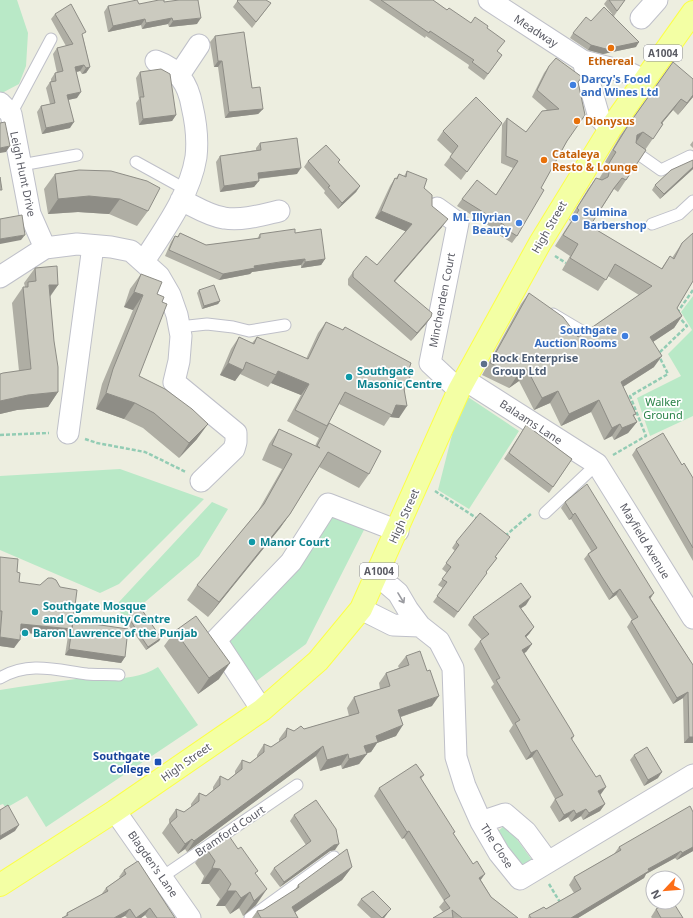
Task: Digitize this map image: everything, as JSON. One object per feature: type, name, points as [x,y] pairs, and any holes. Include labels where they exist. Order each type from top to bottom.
[{"type":"main road","name":"A1004","points":[[611,133],[644,80],[689,25]]},
{"type":"main road","name":"High Street","points":[[0,885],[115,811],[262,710],[318,661],[361,610],[398,531],[462,385],[611,133]]},
{"type":"street","name":"Meadway","points":[[489,0],[583,61],[630,73],[644,80]]},
{"type":"street","points":[[641,18],[657,0]]},
{"type":"street","points":[[179,75],[199,45]]},
{"type":"street","points":[[144,261],[183,194],[196,159],[197,142],[189,91],[179,75],[166,64],[156,61]]},
{"type":"street","points":[[583,61],[599,117],[611,133]]},
{"type":"street","name":"Leigh Hunt Drive","points":[[6,109],[21,165],[30,214],[44,248]]},
{"type":"street","points":[[183,194],[210,214],[224,218],[236,219],[279,211]]},
{"type":"street","name":"Minchenden Court","points":[[437,208],[458,223],[430,363],[462,385]]},
{"type":"street","points":[[0,277],[44,248],[77,244],[111,246],[131,251],[159,276],[170,295],[180,327],[181,336],[179,361],[174,382],[236,433],[234,449],[200,481]]},
{"type":"street","points":[[68,432],[93,246]]},
{"type":"street","name":"Balaams Lane","points":[[462,385],[597,464]]},
{"type":"street","name":"Mayfield Avenue","points":[[597,464],[693,618]]},
{"type":"street","points":[[262,710],[216,640],[291,562],[328,504],[398,531]]},
{"type":"street","name":"The Close","points":[[377,575],[398,593],[420,626],[439,642],[453,668],[456,757],[465,786],[499,853],[520,879],[693,775]]},
{"type":"street","points":[[361,610],[393,625],[420,626]]},
{"type":"street","name":"Blagden's Lane","points":[[115,811],[190,918]]},
{"type":"street","points":[[482,822],[505,814],[526,832],[544,865]]},
{"type":"lane","points":[[6,109],[51,39]]},
{"type":"lane","points":[[634,151],[661,170],[690,156],[693,158]]},
{"type":"lane","points":[[21,165],[77,156]]},
{"type":"lane","points":[[136,162],[183,194]]},
{"type":"lane","points":[[652,224],[679,214],[693,201]]},
{"type":"lane","points":[[540,306],[580,330]]},
{"type":"lane","points":[[180,327],[207,324],[249,331],[285,325]]},
{"type":"lane","points":[[539,512],[597,464]]},
{"type":"lane","points":[[0,678],[12,671],[40,667],[89,674],[119,675]]},
{"type":"lane","name":"Bramford Court","points":[[162,877],[297,785]]},
{"type":"lane","points":[[250,918],[334,857]]},
{"type":"path","points":[[597,464],[646,436],[630,396],[668,374],[658,354],[687,326],[677,313],[693,290]]},
{"type":"path","points":[[0,435],[68,432],[97,444],[145,452],[200,481]]},
{"type":"path","points":[[419,481],[479,520]]},
{"type":"path","points":[[498,532],[505,536],[539,512]]},
{"type":"path","points":[[544,865],[562,905]]},
{"type":"green space","points":[[0,0],[17,0],[28,33],[26,66],[19,84],[0,94]]},
{"type":"green space","name":"Walker Ground","points":[[693,296],[693,416],[650,436],[637,398],[681,376],[668,354],[692,330],[681,312]]},
{"type":"green space","points":[[468,397],[519,431],[469,509],[438,490],[455,423]]},
{"type":"green space","points":[[120,469],[204,499],[119,584],[100,593],[0,550],[0,476]]},
{"type":"green space","points":[[212,502],[228,509],[199,556],[125,619],[120,612],[119,602]]},
{"type":"green space","points":[[328,504],[369,520],[306,644],[247,688],[216,640]]},
{"type":"green space","points":[[158,667],[198,725],[46,827],[27,796],[6,808],[3,804],[0,805],[0,690],[76,679],[129,677],[149,672]]},
{"type":"green space","points":[[504,826],[511,831],[532,860],[524,870],[497,832]]},
{"type":"building","points":[[137,0],[139,4],[159,0],[164,0],[164,2],[198,0],[201,18],[173,21],[172,18],[146,23],[145,19],[113,26],[108,6]]},
{"type":"building","points":[[266,0],[271,3],[256,22],[237,1]]},
{"type":"building","points":[[381,0],[433,0],[447,10],[449,8],[471,23],[475,17],[505,41],[497,51],[502,55],[488,74],[472,62],[474,60],[430,31],[429,33]]},
{"type":"building","points":[[609,0],[625,0],[617,11]]},
{"type":"building","points":[[71,4],[86,32],[82,34],[90,67],[86,68],[84,65],[75,67],[81,92],[67,95],[74,122],[46,128],[41,106],[55,103],[50,82],[56,81],[55,73],[63,71],[57,48],[73,44],[55,14]]},
{"type":"building","points":[[604,7],[639,42],[606,49],[591,45],[573,33],[586,17],[591,21]]},
{"type":"building","points":[[244,32],[252,88],[260,87],[263,109],[229,112],[222,61],[218,61],[215,36]]},
{"type":"building","points":[[556,58],[582,77],[578,82],[585,115],[567,141],[541,188],[544,190],[517,236],[504,228],[504,225],[462,199],[477,180],[496,195],[518,161],[506,156],[507,118],[526,132],[542,111],[559,109],[537,90],[549,66]]},
{"type":"building","points":[[673,62],[693,79],[693,95],[687,103],[681,99],[661,123],[663,124],[653,139],[643,132],[637,135],[636,143],[646,150],[626,180],[622,178],[614,188],[590,226],[662,269],[670,256],[674,259],[682,243],[693,233],[693,281],[677,308],[682,316],[650,337],[662,356],[621,382],[636,414],[633,415],[637,422],[622,428],[620,424],[612,428],[599,400],[569,414],[558,391],[542,398],[527,369],[517,376],[490,363],[529,293],[563,317],[578,337],[652,286],[615,264],[606,280],[570,258],[578,244],[563,235],[579,210],[577,208],[596,178],[602,180],[608,177],[609,173],[606,168],[616,152],[613,150],[629,124]]},
{"type":"building","points":[[161,69],[170,74],[176,115],[143,119],[140,97],[144,97],[140,72]]},
{"type":"building","points":[[476,97],[502,123],[467,172],[450,157],[458,146],[443,131]]},
{"type":"building","points":[[5,122],[10,146],[0,148],[0,123]]},
{"type":"building","points":[[297,138],[301,168],[258,173],[259,181],[224,186],[220,156],[261,150],[260,143]]},
{"type":"building","points":[[326,145],[340,160],[338,162],[360,186],[342,203],[328,187],[330,186],[308,161]]},
{"type":"building","points":[[693,160],[693,167],[664,194],[655,185],[671,170]]},
{"type":"building","points":[[79,170],[111,171],[147,181],[160,188],[148,211],[120,199],[89,196],[58,199],[55,174]]},
{"type":"building","points":[[407,171],[427,179],[424,188],[432,195],[432,206],[448,219],[394,281],[432,313],[431,317],[417,333],[353,277],[353,272],[366,256],[377,265],[412,224],[381,211],[395,178],[397,179],[399,174],[406,177]]},
{"type":"building","points":[[0,177],[2,190],[0,190]]},
{"type":"building","points":[[22,215],[25,235],[0,239],[0,219]]},
{"type":"building","points":[[295,229],[295,233],[321,229],[325,259],[305,262],[305,259],[280,262],[254,266],[255,268],[223,274],[169,250],[175,236],[178,237],[180,233],[206,245],[260,238],[260,234]]},
{"type":"building","points":[[57,266],[58,285],[49,285],[58,367],[58,392],[28,395],[0,401],[0,374],[31,369],[23,287],[28,287],[28,282],[36,281],[35,268]]},
{"type":"building","points":[[141,274],[162,282],[157,294],[164,297],[162,302],[167,304],[139,376],[165,389],[192,409],[208,424],[189,443],[154,413],[135,403],[106,393],[113,369],[143,295],[134,292]]},
{"type":"building","points":[[214,285],[220,301],[204,306],[199,290]]},
{"type":"building","points":[[326,322],[343,330],[345,327],[411,363],[409,369],[413,371],[404,389],[407,406],[396,405],[392,415],[345,392],[327,426],[295,410],[309,384],[278,371],[276,375],[246,362],[243,370],[228,363],[239,337],[254,344],[257,337],[308,359]]},
{"type":"building","points":[[329,423],[381,451],[369,474],[328,452],[290,514],[219,602],[197,585],[264,504],[292,454],[272,445],[279,429],[320,448],[317,446]]},
{"type":"building","points":[[526,425],[572,459],[553,487],[509,453]]},
{"type":"building","points":[[663,433],[682,465],[684,463],[693,478],[693,548],[636,449]]},
{"type":"building","points":[[587,484],[654,593],[649,597],[693,665],[693,737],[689,737],[688,692],[677,698],[631,621],[638,617],[620,589],[613,594],[602,577],[588,554],[597,548],[575,513],[573,515],[565,502]]},
{"type":"building","points":[[480,513],[510,537],[495,557],[497,558],[486,572],[487,573],[458,612],[437,596],[447,582],[442,579],[451,567],[446,563],[459,545],[456,542]]},
{"type":"building","points":[[0,557],[18,559],[17,572],[20,573],[19,582],[40,585],[48,578],[52,578],[56,580],[60,587],[77,590],[72,629],[21,624],[20,640],[0,637],[2,611],[0,611]]},
{"type":"building","points":[[521,583],[531,597],[519,606],[534,627],[525,636],[532,644],[522,650],[571,730],[574,736],[571,738],[596,777],[600,775],[606,787],[598,791],[605,804],[589,813],[586,809],[576,814],[574,810],[564,815],[555,799],[563,795],[537,750],[531,753],[515,723],[520,720],[496,680],[500,678],[480,641],[489,634],[473,617]]},
{"type":"building","points":[[140,607],[161,638],[148,647],[130,620],[130,614]]},
{"type":"building","points":[[196,616],[230,663],[209,678],[175,631]]},
{"type":"building","points":[[73,621],[128,629],[125,657],[69,649]]},
{"type":"building","points":[[420,651],[427,671],[430,670],[439,696],[398,710],[403,725],[376,736],[378,742],[364,746],[367,754],[349,759],[348,754],[327,760],[323,746],[194,841],[192,839],[185,844],[170,823],[177,817],[176,809],[184,812],[199,801],[199,793],[206,796],[220,785],[220,776],[228,780],[242,769],[242,760],[250,763],[264,752],[264,744],[271,747],[286,737],[287,728],[294,731],[301,726],[304,729],[359,713],[354,697],[390,686],[386,673],[409,665],[406,656]]},
{"type":"building","points":[[647,747],[662,772],[648,780],[634,755]]},
{"type":"building","points":[[416,764],[424,775],[420,777],[455,832],[453,833],[473,864],[477,861],[485,874],[479,878],[491,897],[518,918],[462,918],[452,910],[453,918],[433,918],[450,908],[444,900],[450,896],[409,831],[407,832],[379,788]]},
{"type":"building","points":[[316,800],[336,829],[339,844],[334,845],[284,882],[274,868],[311,841],[294,815]]},
{"type":"building","points":[[8,805],[19,825],[0,836],[0,810]]},
{"type":"building","points":[[690,806],[693,812],[693,847],[682,853],[681,851],[648,870],[645,870],[645,873],[571,918],[531,918],[529,915],[544,907],[546,909],[581,889],[574,877],[621,850],[619,847]]},
{"type":"building","points":[[227,833],[238,849],[241,847],[258,871],[255,873],[267,889],[254,901],[250,892],[241,898],[236,891],[227,891],[231,884],[220,869],[212,868],[215,861],[206,848]]},
{"type":"building","points":[[347,849],[352,867],[292,907],[298,918],[261,918],[257,911],[263,910],[299,887],[298,885]]},
{"type":"building","points":[[138,861],[175,918],[157,918],[150,908],[136,918],[130,909],[114,918],[62,918],[68,915],[67,913],[108,891],[106,888],[126,874],[124,870]]},
{"type":"building","points":[[373,891],[391,909],[382,918],[361,899]]},
{"type":"building","points":[[657,910],[678,910],[683,918],[661,918]]},
{"type":"place","name":"Ethereal","points":[[611,48]]},
{"type":"place","name":"Darcy's Food and Wines Ltd","points":[[573,85]]},
{"type":"place","name":"Dionysus","points":[[577,121]]},
{"type":"place","name":"Cataleya Resto & Lounge","points":[[544,160]]},
{"type":"place","name":"Sulmina Barbershop","points":[[575,218]]},
{"type":"place","name":"ML Illyrian Beauty","points":[[519,223]]},
{"type":"place","name":"Southgate Auction Rooms","points":[[625,336]]},
{"type":"place","name":"Rock Enterprise Group Ltd","points":[[484,364]]},
{"type":"place","name":"Southgate Masonic Centre","points":[[349,377]]},
{"type":"place","name":"Manor Court","points":[[252,542]]},
{"type":"place","name":"Southgate Mosque and Community Centre","points":[[35,612]]},
{"type":"place","name":"Baron Lawrence of the Punjab","points":[[25,633]]},
{"type":"place","name":"Southgate College","points":[[158,762]]}]
